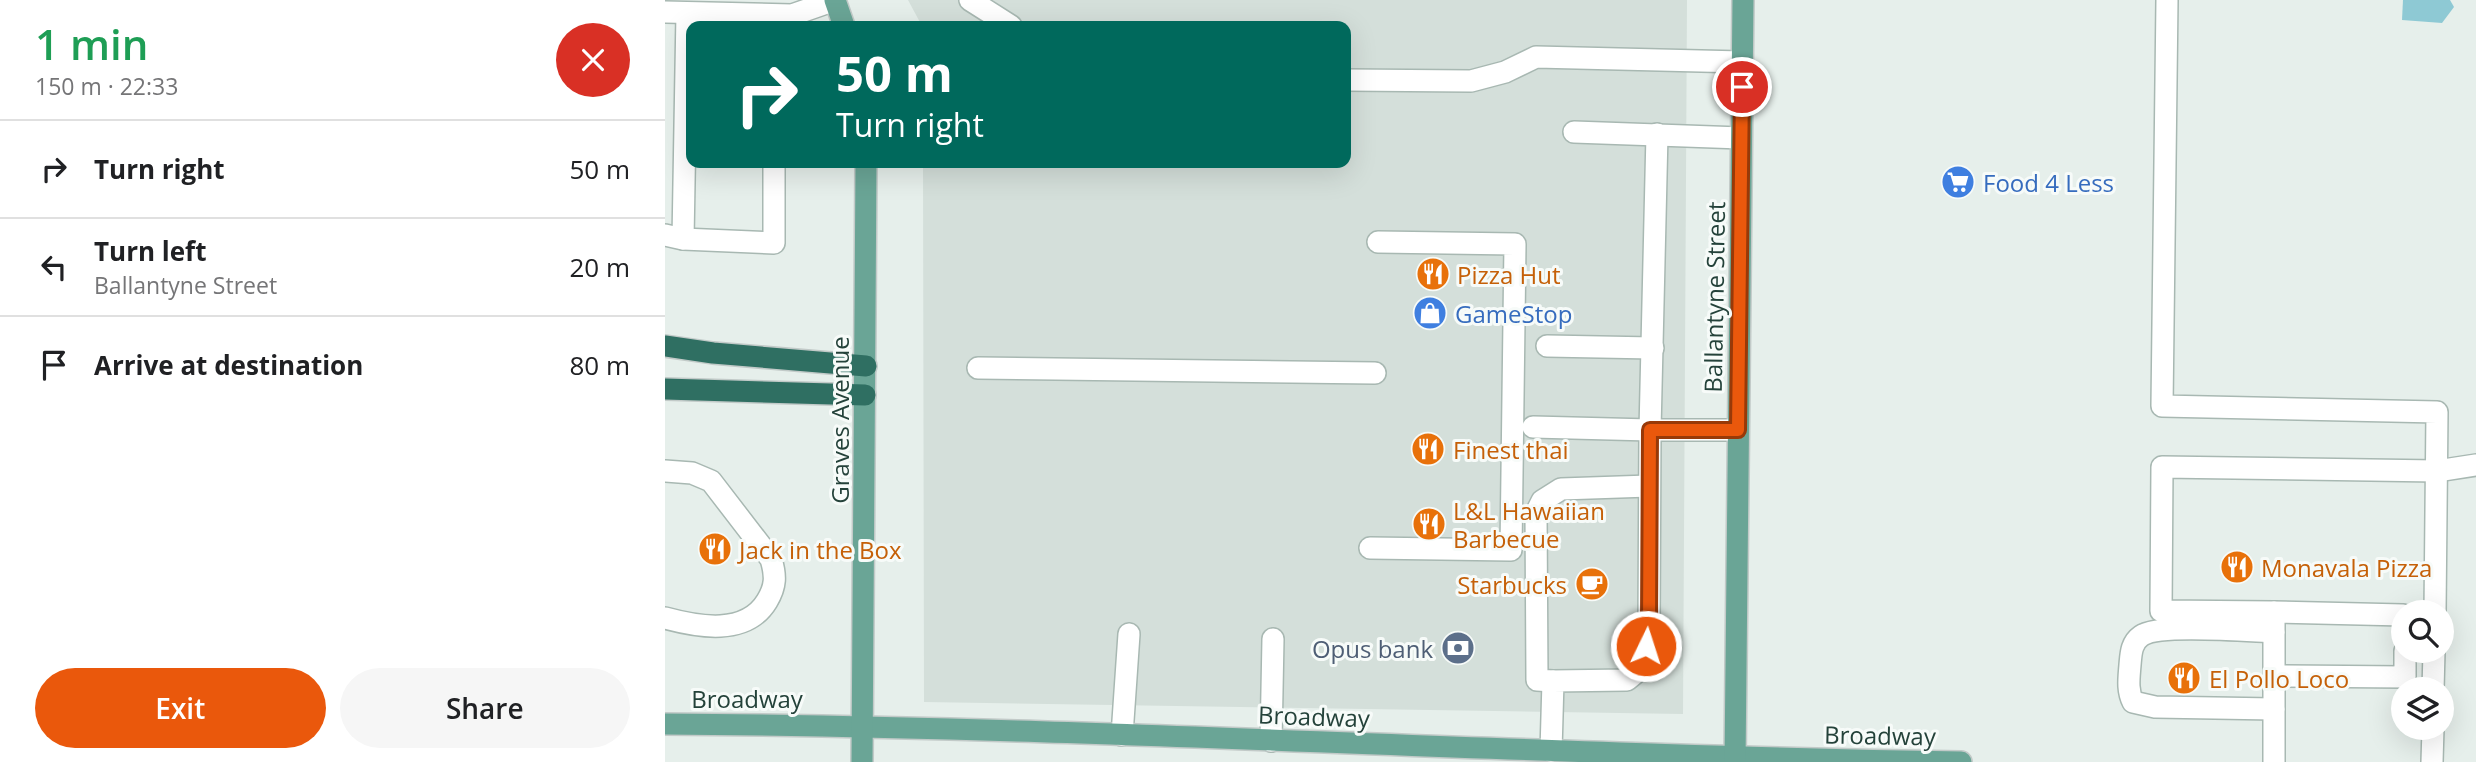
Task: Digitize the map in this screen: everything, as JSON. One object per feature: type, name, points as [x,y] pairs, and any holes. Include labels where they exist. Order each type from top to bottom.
[{"type":"highway","points":[[665,346],[713,354],[866,366]]},
{"type":"highway","points":[[665,389],[865,395]]},
{"type":"main road","points":[[835,0],[842,21]]},
{"type":"main road","name":"Ballantyne Street","points":[[1735,760],[1743,0]]},
{"type":"main road","name":"Graves Avenue","points":[[862,762],[866,168]]},
{"type":"main road","name":"Broadway","points":[[665,724],[863,726],[1735,760],[1961,762]]},
{"type":"street","points":[[665,12],[775,20],[835,0]]},
{"type":"street","points":[[970,0],[1003,21]]},
{"type":"street","points":[[2167,0],[2162,406],[2437,412],[2435,600]]},
{"type":"street","points":[[687,13],[687,21]]},
{"type":"street","points":[[686,30],[674,237],[774,243],[774,168]]},
{"type":"street","points":[[1351,80],[1471,81],[1506,72],[1536,57],[1742,62]]},
{"type":"street","points":[[1574,132],[1741,138]]},
{"type":"street","points":[[1649,486],[1561,489],[1542,501],[1536,513],[1537,680],[1627,680],[1644,666],[1649,625],[1649,486],[1657,134]]},
{"type":"street","points":[[1370,548],[1511,550],[1515,244],[1378,242]]},
{"type":"street","points":[[1547,346],[1653,348]]},
{"type":"street","points":[[978,368],[1375,373]]},
{"type":"street","points":[[1533,427],[1738,430]]},
{"type":"street","points":[[2274,622],[2161,611],[2162,467],[2437,471],[2476,465]]},
{"type":"street","points":[[665,471],[692,473],[711,481],[771,559],[775,574],[769,598],[750,620],[721,626],[684,623],[665,618]]},
{"type":"street","points":[[2274,709],[2155,707],[2133,702],[2128,693],[2134,642],[2143,634],[2162,629],[2391,616]]},
{"type":"street","points":[[2274,622],[2274,762]]},
{"type":"street","points":[[1122,735],[1129,634]]},
{"type":"street","points":[[1271,741],[1273,639]]},
{"type":"street","points":[[2274,676],[2405,677],[2405,663]]},
{"type":"street","points":[[1551,751],[1553,681]]},
{"type":"street","points":[[2433,740],[2433,762]]},
{"type":"shaded area","points":[[908,0],[1687,0],[1683,714],[924,702],[923,168],[1351,168],[1351,21],[919,21]]},
{"type":"water","points":[[2403,0],[2450,0],[2454,7],[2442,23],[2402,20]]},
{"type":"place","name":"Food 4 Less","points":[[1958,182]]},
{"type":"place","name":"Pizza Hut","points":[[1433,274]]},
{"type":"place","name":"GameStop","points":[[1430,313]]},
{"type":"place","name":"Finest thai","points":[[1428,449]]},
{"type":"place","name":"L&L Hawaiian Barbecue","points":[[1429,524]]},
{"type":"place","name":"Jack in the Box","points":[[715,549]]},
{"type":"place","name":"Monavala Pizza","points":[[2237,567]]},
{"type":"place","name":"Starbucks","points":[[1592,584]]},
{"type":"place","name":"Opus bank","points":[[1458,648]]},
{"type":"place","name":"El Pollo Loco","points":[[2184,678]]},
{"type":"route","points":[[1646,646],[1649,625],[1650,430],[1738,430],[1742,87]]}]
